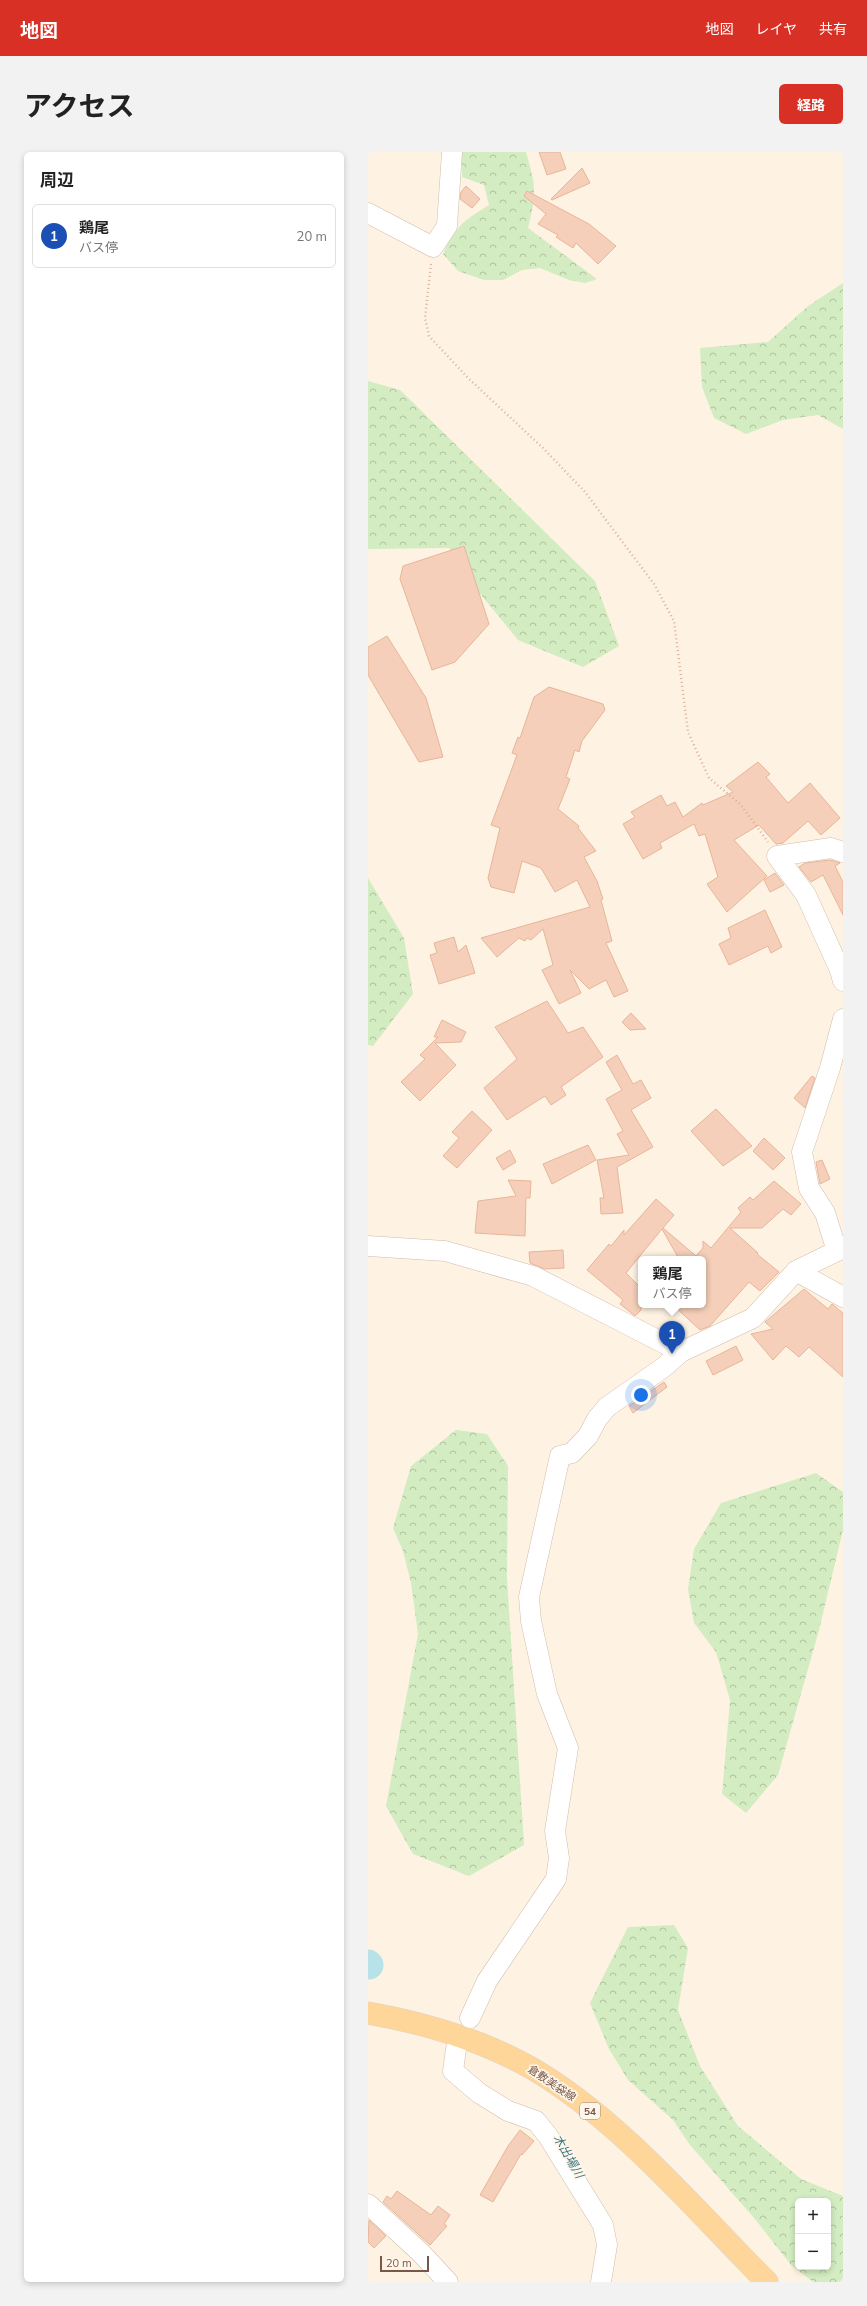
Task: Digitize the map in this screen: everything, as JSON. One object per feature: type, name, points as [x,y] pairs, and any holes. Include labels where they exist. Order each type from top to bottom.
[{"type":"main road","name":"倉敷美袋線","points":[[368,2012],[447,2031],[533,2069],[580,2102],[636,2151],[768,2282]]},
{"type":"street","points":[[368,213],[433,247],[447,226],[452,152]]},
{"type":"street","points":[[843,852],[831,848],[777,856],[806,895],[840,970],[843,981]]},
{"type":"street","points":[[470,2018],[487,1981],[556,1879],[559,1858],[555,1831],[568,1748],[547,1694],[531,1621],[529,1597],[560,1456],[572,1453],[588,1436],[597,1419],[607,1407],[664,1367],[681,1352],[753,1318],[796,1271],[840,1249],[825,1213],[809,1188],[802,1152],[843,1019]]},
{"type":"street","points":[[368,1246],[445,1251],[533,1276],[681,1352]]},
{"type":"street","points":[[796,1271],[843,1297]]},
{"type":"street","points":[[456,2049],[453,2071],[479,2093],[508,2111],[536,2121],[548,2136],[603,2225],[607,2245],[601,2282]]},
{"type":"street","points":[[368,2204],[448,2282]]},
{"type":"path","points":[[433,247],[425,318],[429,336],[468,378],[543,448],[585,492],[654,584],[674,621],[688,732],[708,778],[741,805],[777,856]]},
{"type":"green space","points":[[462,152],[526,152],[532,174],[534,190],[533,206],[528,228],[597,279],[585,283],[569,280],[540,268],[522,270],[503,280],[484,280],[458,271],[443,254],[456,230],[466,220],[489,205],[484,185],[462,177]]},
{"type":"green space","points":[[843,283],[843,429],[818,415],[783,420],[746,434],[714,418],[702,387],[700,348],[768,342],[808,306]]},
{"type":"green space","points":[[368,381],[400,390],[595,581],[619,646],[583,667],[518,640],[477,590],[449,548],[368,549]]},
{"type":"green space","points":[[368,878],[404,938],[413,994],[373,1046],[368,1045]]},
{"type":"green space","points":[[456,1430],[487,1434],[508,1466],[507,1578],[524,1845],[469,1876],[413,1854],[386,1806],[418,1634],[411,1583],[403,1551],[393,1528],[411,1466]]},
{"type":"green space","points":[[816,1473],[843,1492],[843,1530],[819,1630],[778,1775],[746,1813],[722,1794],[730,1700],[716,1652],[694,1623],[688,1589],[694,1549],[721,1503]]},
{"type":"green space","points":[[674,1925],[688,1948],[678,2010],[700,2066],[738,2126],[801,2179],[843,2196],[843,2282],[813,2282],[797,2270],[831,2270],[831,2198],[795,2198],[795,2268],[755,2219],[690,2145],[673,2120],[628,2080],[609,2049],[590,2003],[628,1927]]},
{"type":"building","points":[[539,152],[560,152],[566,169],[547,175]]},
{"type":"building","points":[[582,168],[590,183],[552,200],[551,199]]},
{"type":"building","points":[[466,186],[480,199],[472,208],[460,199],[461,192]]},
{"type":"building","points":[[527,191],[589,224],[616,246],[598,264],[576,243],[573,248],[556,237],[558,235],[538,224],[546,214],[524,196]]},
{"type":"building","points":[[464,546],[489,624],[455,662],[432,670],[400,579],[403,566]]},
{"type":"building","points":[[387,636],[426,698],[443,757],[419,762],[368,675],[368,647]]},
{"type":"building","points":[[549,687],[603,704],[605,710],[582,741],[579,752],[575,750],[566,777],[570,779],[558,809],[579,826],[578,828],[596,851],[584,857],[597,881],[603,899],[601,900],[612,941],[606,943],[628,991],[614,997],[606,980],[589,989],[570,970],[581,993],[559,1004],[542,970],[553,965],[543,929],[531,940],[527,938],[525,941],[519,938],[497,957],[481,938],[590,907],[577,880],[555,892],[541,868],[522,861],[514,893],[491,887],[488,878],[500,828],[491,825],[517,755],[512,753],[518,737],[520,738],[534,697]]},
{"type":"building","points":[[758,762],[770,774],[766,777],[788,803],[810,783],[840,818],[821,835],[808,821],[783,843],[776,844],[759,825],[734,840],[767,876],[727,912],[707,884],[718,877],[705,834],[699,836],[694,824],[660,843],[662,848],[643,859],[623,824],[635,817],[631,812],[661,795],[667,806],[675,802],[683,817],[702,803],[703,805],[733,792],[726,786]]},
{"type":"building","points":[[830,860],[840,863],[835,866],[843,882],[843,915],[823,875],[811,882],[799,867],[805,863]]},
{"type":"building","points":[[775,873],[784,885],[770,892],[764,880]]},
{"type":"building","points":[[765,910],[782,947],[771,953],[768,946],[729,965],[719,944],[731,938],[728,928]]},
{"type":"building","points":[[454,937],[458,952],[466,945],[475,973],[439,984],[430,955],[437,953],[434,943]]},
{"type":"building","points":[[547,1001],[568,1033],[583,1027],[603,1057],[561,1087],[566,1095],[551,1105],[545,1096],[507,1120],[484,1088],[517,1059],[495,1027]]},
{"type":"building","points":[[631,1013],[646,1029],[630,1030],[622,1022]]},
{"type":"building","points":[[442,1020],[466,1032],[461,1042],[435,1043],[456,1065],[420,1101],[401,1082],[425,1059],[420,1055],[438,1037],[434,1037]]},
{"type":"building","points":[[617,1055],[633,1084],[641,1080],[651,1098],[631,1110],[653,1147],[617,1167],[623,1213],[601,1214],[600,1198],[604,1198],[597,1160],[629,1155],[617,1134],[623,1131],[606,1099],[622,1090],[606,1062]]},
{"type":"building","points":[[812,1076],[815,1078],[805,1108],[794,1098]]},
{"type":"building","points":[[716,1109],[752,1146],[723,1166],[691,1131]]},
{"type":"building","points":[[472,1111],[492,1130],[457,1168],[443,1156],[459,1138],[452,1132]]},
{"type":"building","points":[[764,1138],[785,1158],[773,1170],[753,1151]]},
{"type":"building","points":[[588,1145],[596,1160],[552,1184],[543,1164]]},
{"type":"building","points":[[510,1150],[516,1162],[503,1170],[496,1158]]},
{"type":"building","points":[[822,1160],[830,1179],[820,1184],[816,1162]]},
{"type":"building","points":[[508,1180],[531,1181],[530,1198],[526,1198],[525,1236],[475,1233],[478,1201],[516,1196]]},
{"type":"building","points":[[774,1181],[801,1204],[791,1215],[783,1209],[762,1228],[730,1228],[758,1253],[757,1254],[779,1272],[760,1291],[749,1282],[710,1326],[700,1330],[676,1308],[706,1308],[706,1256],[696,1256],[703,1248],[703,1241],[711,1248],[741,1212],[738,1208],[750,1197],[753,1200]]},
{"type":"building","points":[[656,1199],[674,1215],[663,1228],[696,1256],[677,1256],[662,1229],[640,1256],[638,1256],[638,1258],[626,1273],[638,1285],[638,1308],[641,1308],[641,1310],[635,1316],[620,1304],[623,1300],[587,1270],[609,1244],[611,1246],[624,1230],[624,1235]]},
{"type":"building","points":[[563,1250],[564,1268],[544,1269],[530,1263],[529,1252]]},
{"type":"building","points":[[804,1289],[828,1309],[832,1304],[843,1313],[843,1377],[809,1347],[799,1357],[786,1346],[773,1360],[751,1334],[773,1329],[765,1322]]},
{"type":"building","points":[[736,1346],[743,1360],[713,1375],[706,1361]]},
{"type":"building","points":[[664,1382],[667,1387],[633,1413],[629,1406]]},
{"type":"building","points":[[520,2130],[534,2141],[522,2155],[521,2154],[493,2202],[480,2195],[508,2146]]},
{"type":"building","points":[[397,2191],[431,2215],[438,2206],[450,2215],[444,2224],[447,2226],[430,2245],[383,2202],[387,2196],[391,2199]]},
{"type":"building","points":[[369,2220],[386,2236],[374,2248],[368,2242]]},
{"type":"place","name":"鶏尾","points":[[672,1354]]},
{"type":"water label","name":"木出場川","points":[[569,2156]]}]
